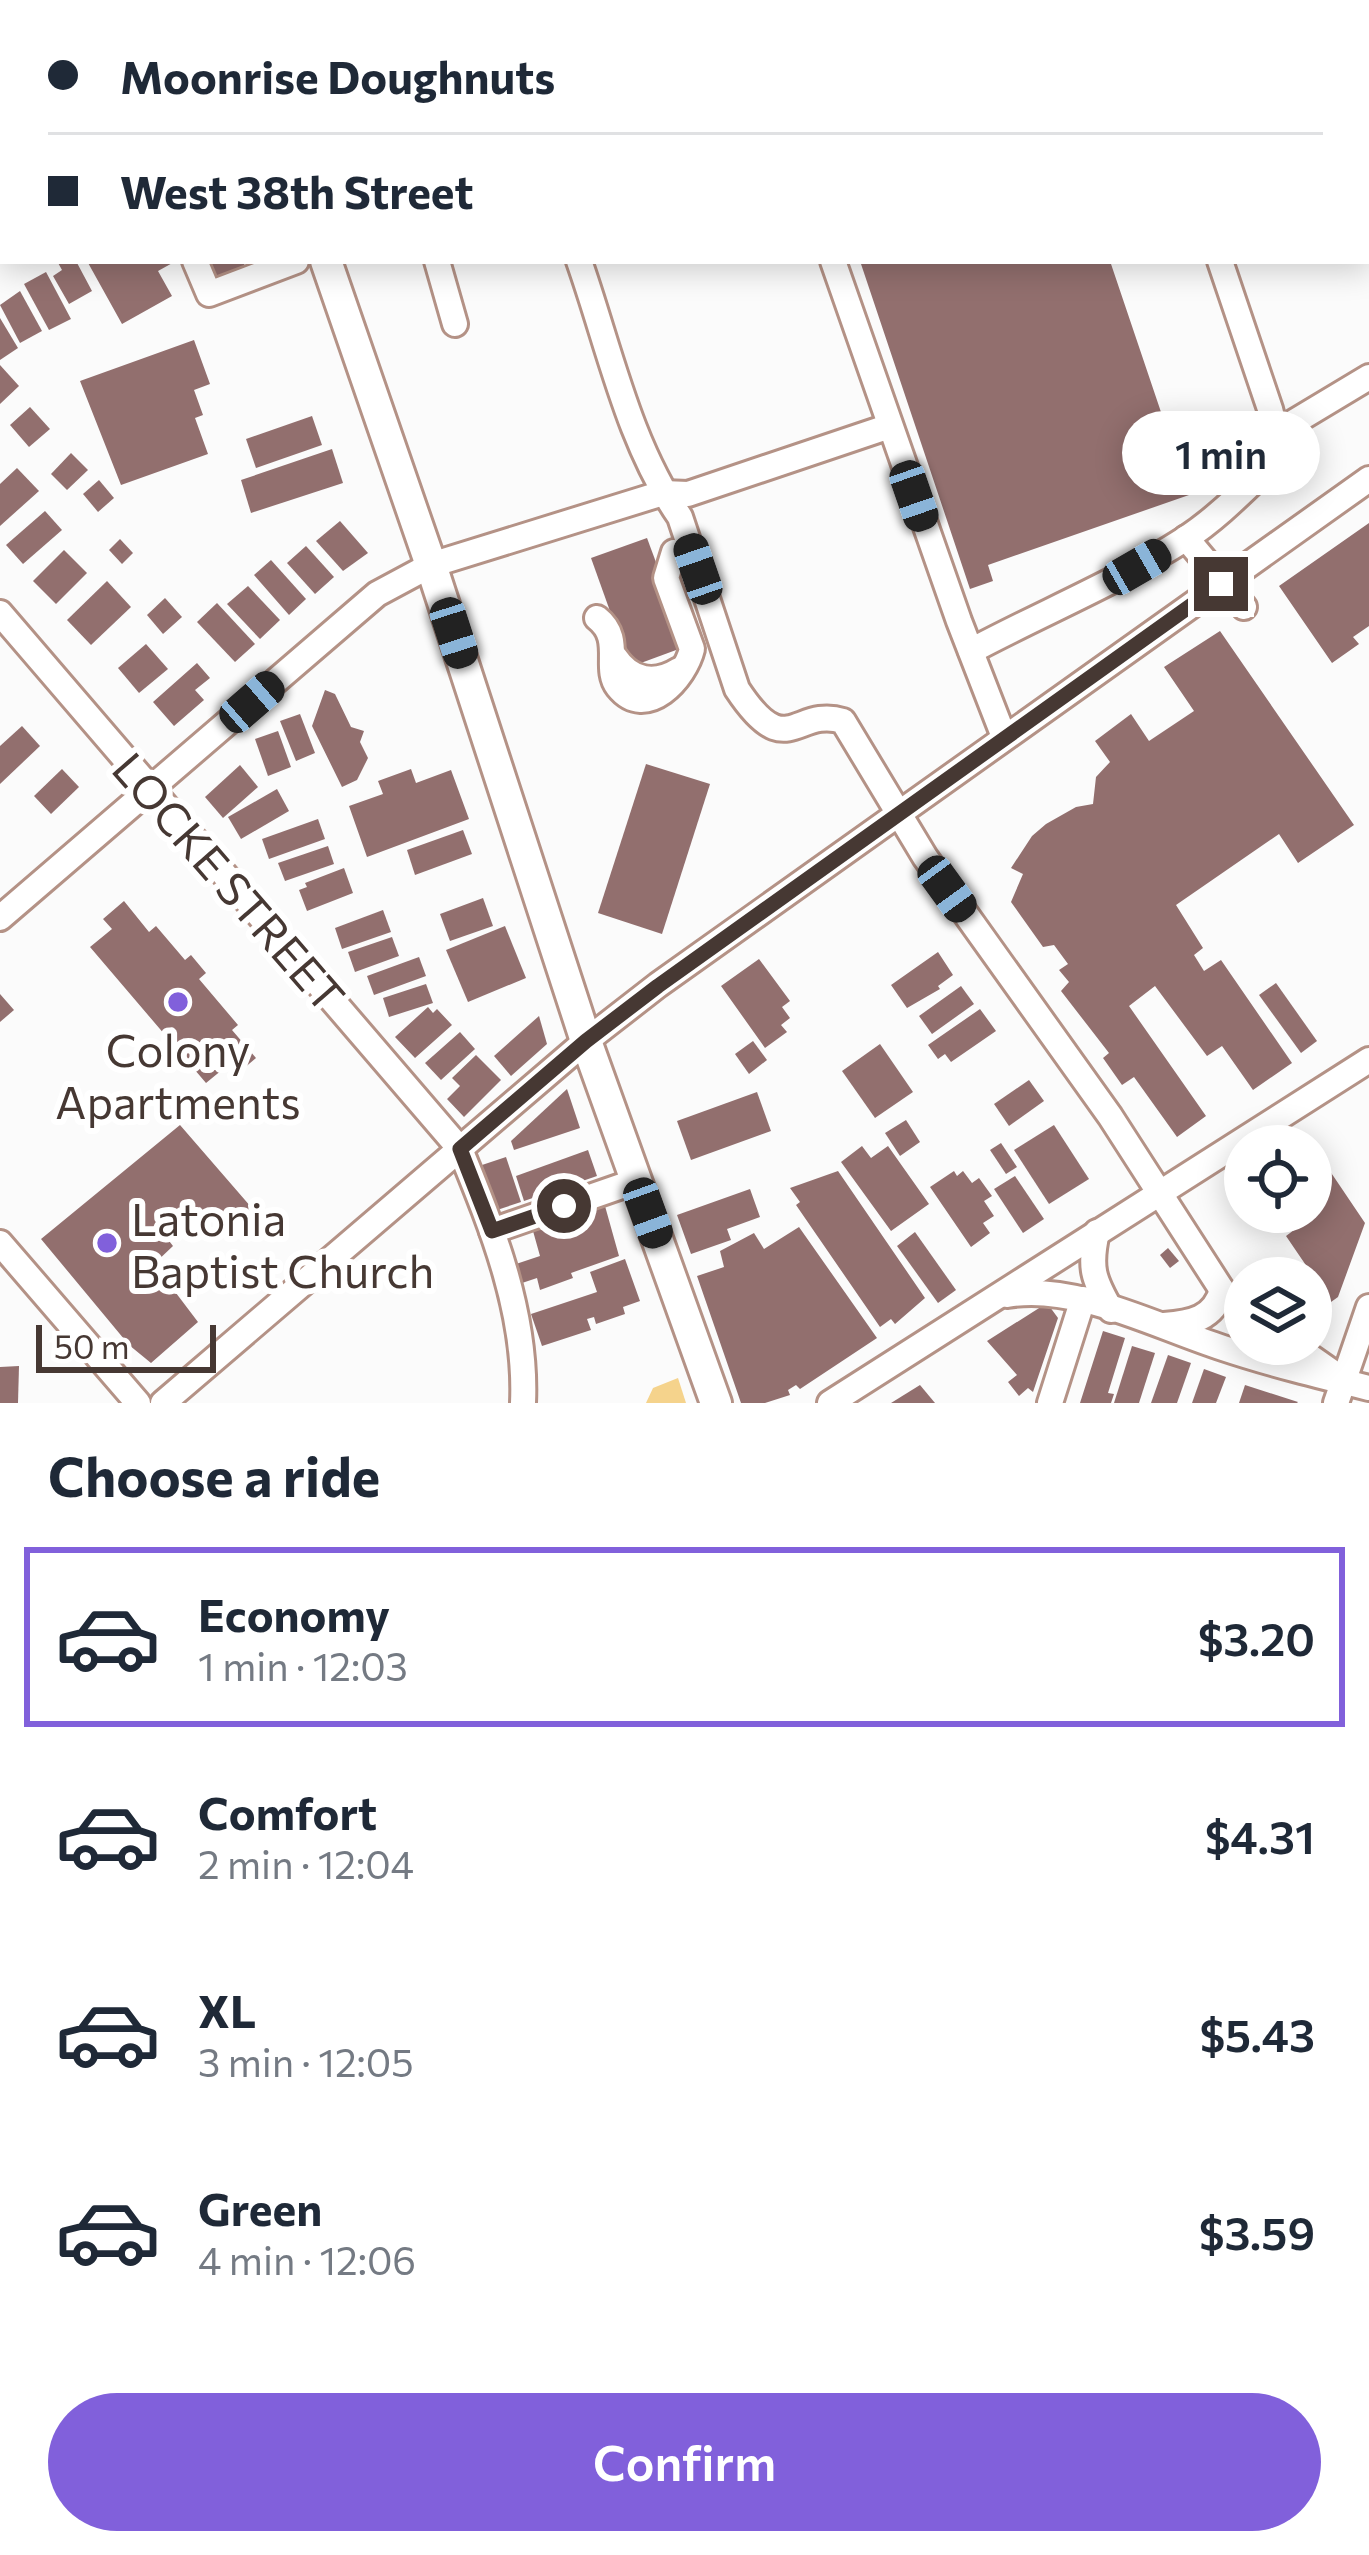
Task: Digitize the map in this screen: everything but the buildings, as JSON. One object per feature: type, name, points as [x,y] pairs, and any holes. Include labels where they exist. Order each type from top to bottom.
[{"type":"main road","points":[[327,264],[586,1041],[716,1403]]},
{"type":"street","points":[[198,264],[208,295],[262,267]]},
{"type":"street","points":[[438,264],[455,324]]},
{"type":"street","points":[[580,264],[637,431],[663,493],[680,517],[737,689],[749,708],[775,728],[790,730],[830,717],[843,721],[897,814],[1110,1116],[1222,1290],[1218,1305],[1209,1314],[1190,1323],[1161,1326]]},
{"type":"street","points":[[834,264],[1004,737]]},
{"type":"street","points":[[971,651],[1186,538],[1276,460],[1276,434],[1221,264]]},
{"type":"street","points":[[1276,434],[1369,377]]},
{"type":"street","points":[[0,918],[377,594],[431,565],[663,493],[688,494],[890,426]]},
{"type":"street","points":[[163,1403],[586,1041],[1369,479]]},
{"type":"street","points":[[663,493],[661,512],[696,622],[716,629]]},
{"type":"street","points":[[1186,538],[1244,607]]},
{"type":"street","points":[[597,618],[606,626],[614,657],[614,683],[635,700],[648,700],[665,691],[688,664],[692,649],[666,578],[674,552]]},
{"type":"street","name":"LOCKE STREET","points":[[0,613],[460,1149],[518,1317],[525,1369],[523,1403]]},
{"type":"street","points":[[830,1403],[1369,1060]]},
{"type":"street","points":[[492,1231],[636,1181]]},
{"type":"street","points":[[1097,1232],[1090,1261],[1096,1285],[1111,1310]]},
{"type":"street","points":[[0,1243],[138,1403]]},
{"type":"street","points":[[999,1296],[1050,1291],[1083,1299],[1340,1392],[1369,1388]]},
{"type":"street","points":[[1050,1403],[1083,1299]]},
{"type":"street","points":[[1340,1392],[1369,1307]]},
{"type":"street","points":[[1313,1365],[1340,1392]]},
{"type":"shaded area","points":[[678,1378],[686,1403],[646,1403],[653,1388]]},
{"type":"place","name":"Colony Apartments","points":[[178,1002]]},
{"type":"place","name":"Latonia Baptist Church","points":[[107,1243]]},
{"type":"route","points":[[564,1206],[492,1231],[460,1149],[658,986],[1221,584]]}]
